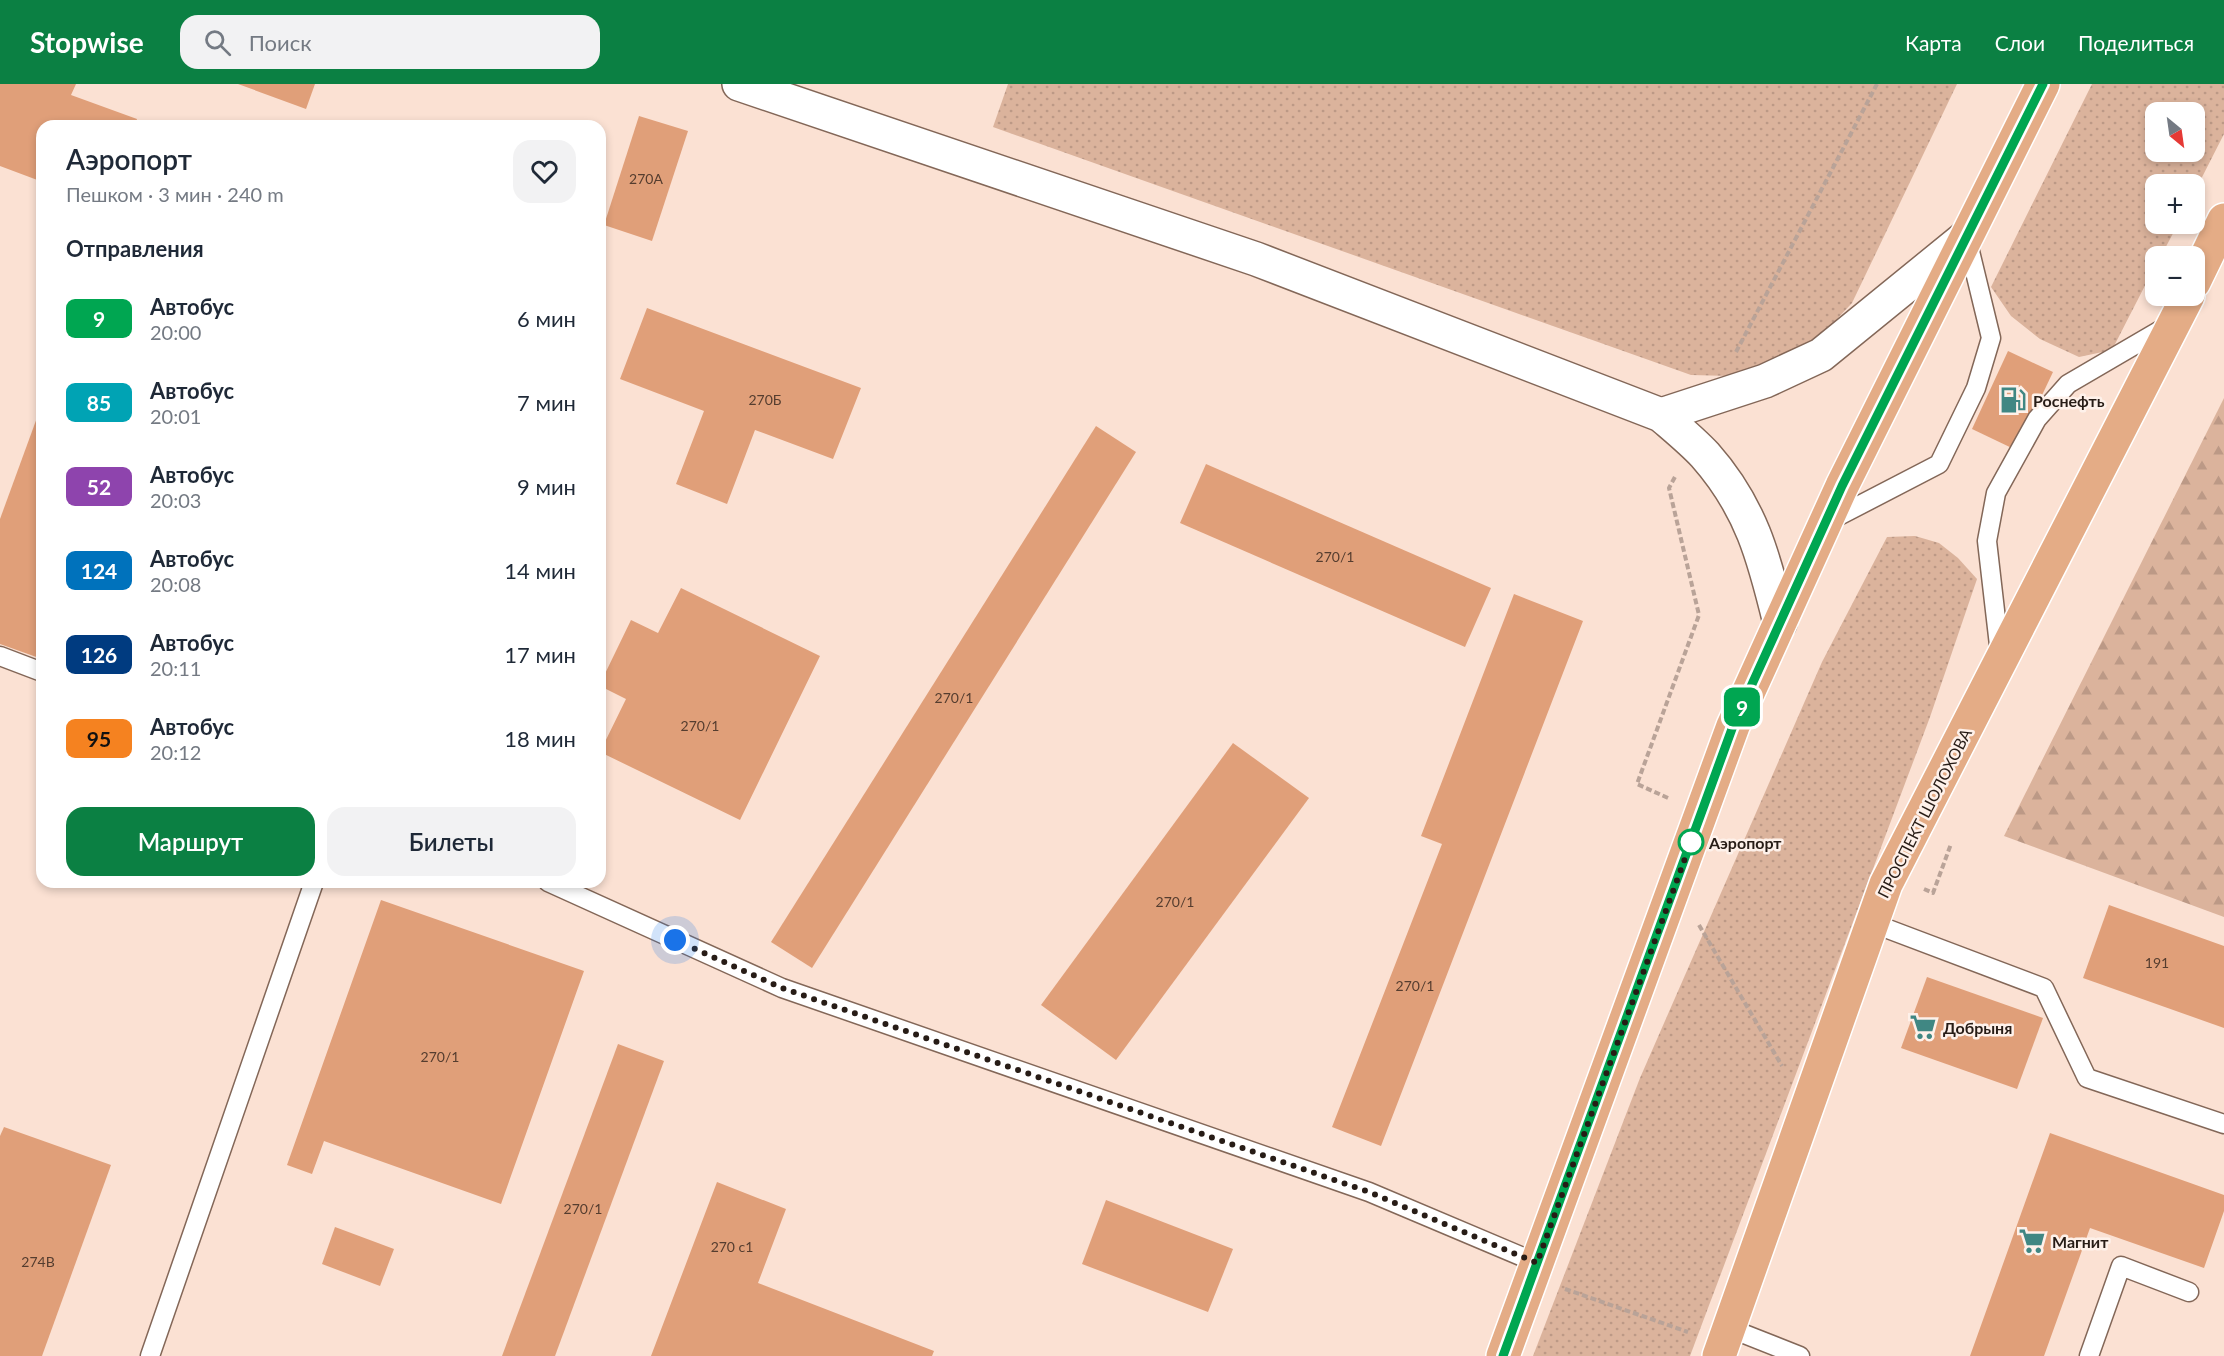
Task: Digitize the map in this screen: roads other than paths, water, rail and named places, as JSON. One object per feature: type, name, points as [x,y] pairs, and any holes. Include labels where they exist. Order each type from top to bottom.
[{"type":"main road","points":[[1503,1356],[1733,726],[1842,486],[2043,84]]},
{"type":"main road","points":[[2205,259],[2224,220]]},
{"type":"main road","name":"ПРОСПЕКТ ШОЛОХОВА","points":[[1724,1343],[1886,884],[2182,308]]},
{"type":"street","points":[[739,84],[1256,259],[1661,415],[1704,454],[1736,495],[1753,529],[1768,571],[1780,623]]},
{"type":"street","points":[[1661,415],[1765,381],[1821,355],[1966,237]]},
{"type":"lane","points":[[1825,523],[1939,464],[1976,388],[1991,338],[1966,237]]},
{"type":"lane","points":[[2001,661],[1987,541],[1996,493],[2037,419],[2068,384],[2182,308]]},
{"type":"lane","points":[[0,656],[36,670]]},
{"type":"lane","points":[[150,1356],[312,888]]},
{"type":"lane","points":[[561,888],[782,988],[1369,1192],[1534,1270]]},
{"type":"lane","points":[[1872,923],[2044,988],[2086,1078],[2224,1124]]},
{"type":"lane","points":[[2089,1356],[2121,1266],[2189,1292]]},
{"type":"lane","points":[[1724,1343],[1800,1356]]},
{"type":"place","name":"Роснефть","points":[[2013,400]]},
{"type":"place","name":"Аэропорт","points":[[1691,842]]},
{"type":"place","name":"Добрыня","points":[[1923,1027]]},
{"type":"place","name":"Магнит","points":[[2032,1241]]}]
